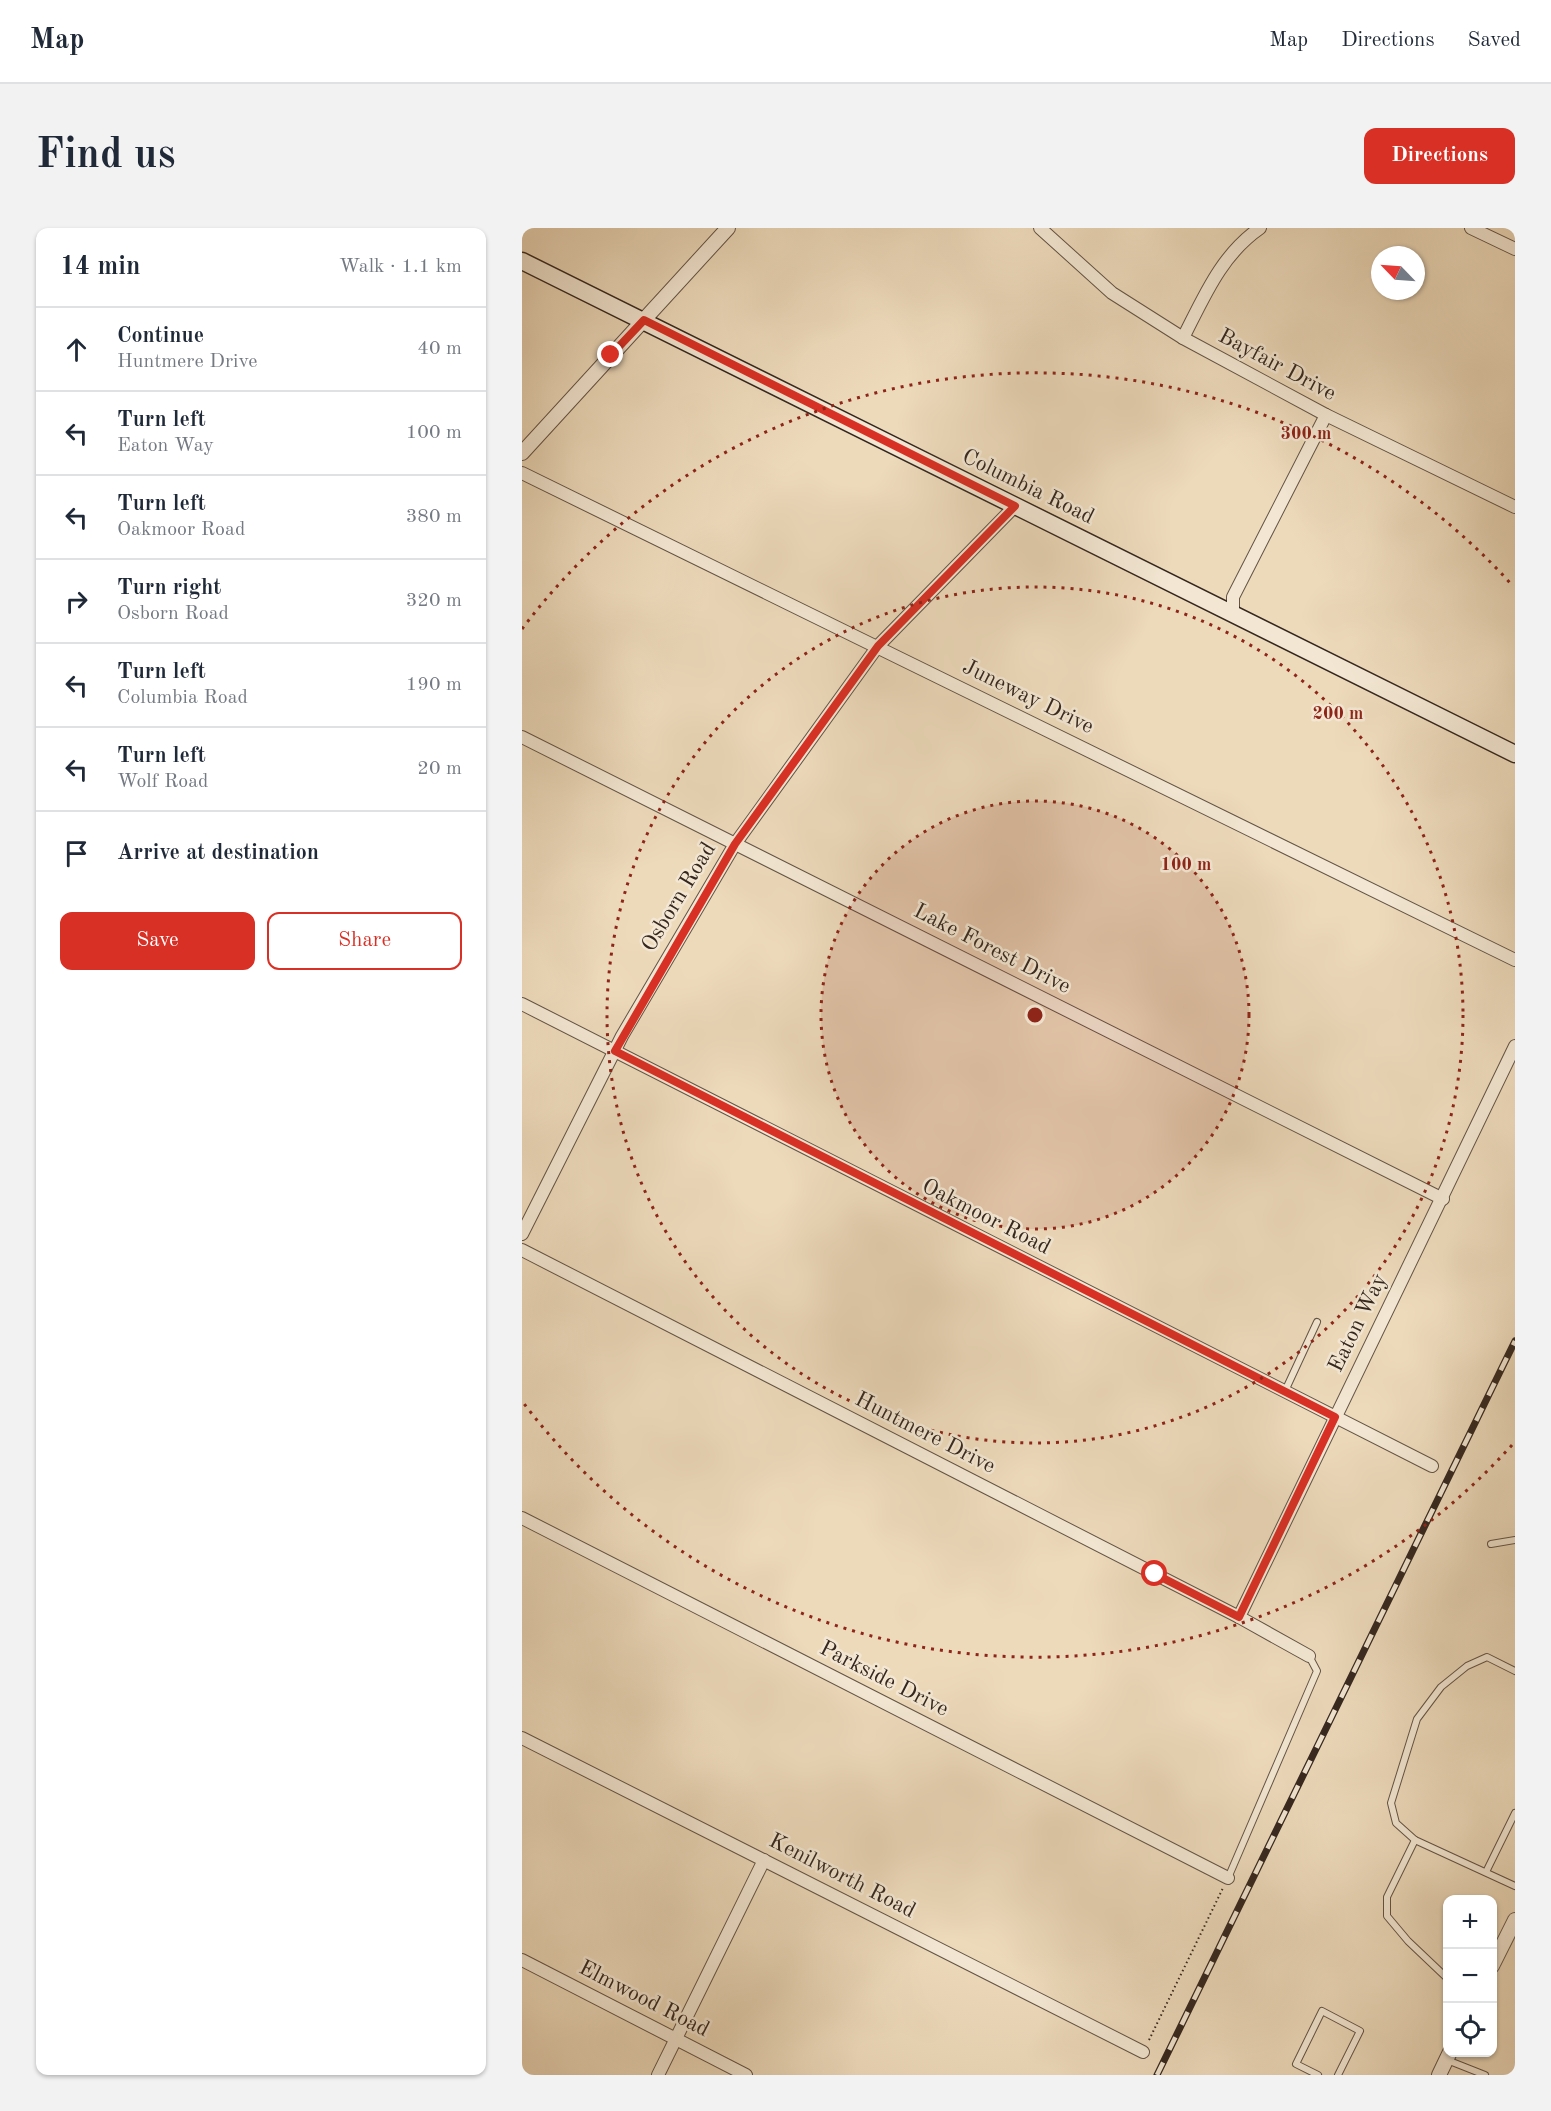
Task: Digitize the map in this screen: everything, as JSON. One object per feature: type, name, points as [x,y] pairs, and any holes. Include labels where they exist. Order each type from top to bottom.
[{"type":"main road","name":"Columbia Road","points":[[522,261],[1515,754]]},
{"type":"street","points":[[522,453],[728,228]]},
{"type":"street","name":"Bayfair Drive","points":[[1040,228],[1112,293],[1183,338],[1326,415],[1515,507]]},
{"type":"street","points":[[1183,338],[1221,266],[1248,236],[1260,228]]},
{"type":"street","points":[[1471,228],[1515,249]]},
{"type":"street","points":[[1233,613],[1233,597],[1326,415]]},
{"type":"street","name":"Juneway Drive","points":[[522,473],[1515,960]]},
{"type":"street","name":"Osborn Road","points":[[522,1234],[615,1051],[735,844],[878,646],[1015,506]]},
{"type":"street","name":"Lake Forest Drive","points":[[522,737],[1443,1199]]},
{"type":"street","name":"Oakmoor Road","points":[[522,1004],[1432,1466]]},
{"type":"street","name":"Eaton Way","points":[[1239,1617],[1515,1046]]},
{"type":"street","name":"Huntmere Drive","points":[[522,1250],[1239,1617],[1309,1656]]},
{"type":"street","name":"Parkside Drive","points":[[522,1518],[1228,1878]]},
{"type":"street","name":"Kenilworth Road","points":[[522,1738],[1143,2052]]},
{"type":"street","points":[[658,2075],[764,1860]]},
{"type":"street","points":[[1497,1956],[1515,1920]]},
{"type":"street","name":"Elmwood Road","points":[[522,1960],[747,2075]]},
{"type":"street","points":[[1439,2075],[1448,2057]]},
{"type":"lane","points":[[1284,1392],[1317,1322]]},
{"type":"lane","points":[[1491,1544],[1515,1540]]},
{"type":"lane","points":[[1228,1878],[1317,1671],[1309,1656]]},
{"type":"lane","points":[[1515,1671],[1487,1658],[1467,1666],[1441,1687],[1417,1719],[1391,1803],[1396,1823],[1415,1840],[1515,1886]]},
{"type":"lane","points":[[1486,1872],[1515,1813]]},
{"type":"lane","points":[[1415,1840],[1388,1897],[1387,1916],[1408,1941],[1443,1974]]},
{"type":"lane","points":[[1318,2075],[1296,2064],[1322,2011],[1360,2031],[1338,2075]]},
{"type":"lane","points":[[1450,2057],[1485,2075]]},
{"type":"path","points":[[1143,2052],[1228,1878]]},
{"type":"railway","points":[[1157,2075],[1515,1341]]},
{"type":"route","points":[[611,355],[644,320],[1015,506],[878,646],[735,844],[615,1051],[1335,1417],[1239,1617],[1155,1574]]}]
